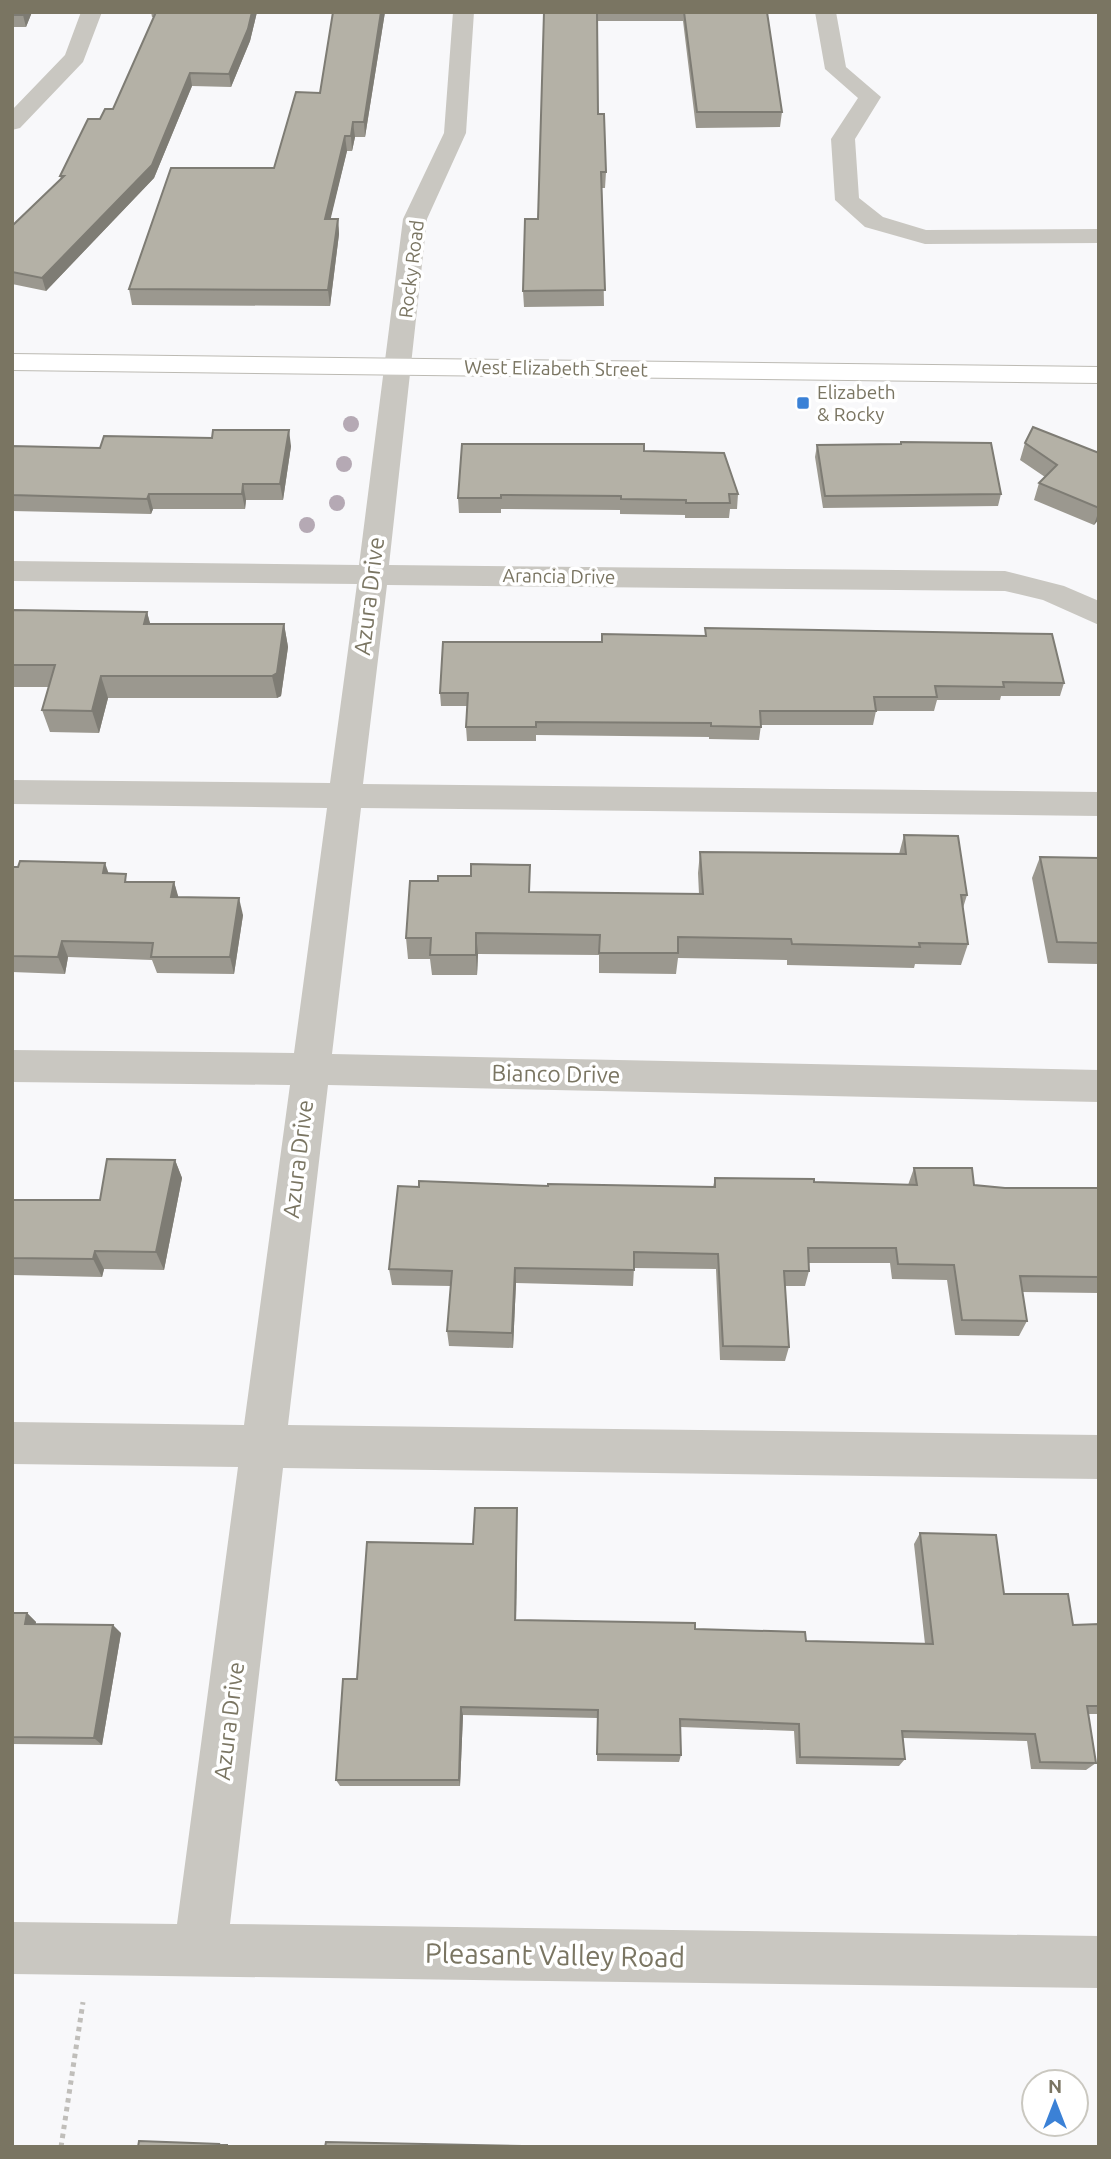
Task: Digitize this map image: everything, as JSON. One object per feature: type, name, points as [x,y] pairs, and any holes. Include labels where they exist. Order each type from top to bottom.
[{"type":"main road","name":"West Elizabeth Street","points":[[12,362],[1099,375]]},
{"type":"street","points":[[12,123],[23,102],[75,57],[92,12]]},
{"type":"street","name":"Rocky Road","points":[[399,367],[415,219],[455,133],[464,12]]},
{"type":"street","points":[[825,12],[836,69],[870,97],[843,139],[847,200],[874,222],[925,237],[1099,236]]},
{"type":"street","name":"Azura Drive","points":[[200,1951],[399,367]]},
{"type":"street","name":"Arancia Drive","points":[[12,571],[1005,581],[1042,587],[1074,599],[1099,615]]},
{"type":"street","points":[[12,792],[1099,804]]},
{"type":"street","name":"Bianco Drive","points":[[12,1066],[309,1069],[1099,1086]]},
{"type":"street","points":[[12,1443],[1099,1457]]},
{"type":"street","name":"Pleasant Valley Road","points":[[12,1948],[1099,1962]]},
{"type":"path","points":[[61,2147],[91,1950]]},
{"type":"building","points":[[12,12],[24,12],[23,15],[12,15]]},
{"type":"building","points":[[156,12],[252,12],[248,29],[229,74],[190,73],[152,165],[42,278],[12,272],[12,226],[64,176],[60,176],[88,119],[100,119],[105,109],[113,109]]},
{"type":"building","points":[[333,12],[381,12],[364,122],[353,122],[351,136],[345,136],[325,219],[338,219],[328,290],[129,289],[171,168],[274,168],[296,92],[320,93]]},
{"type":"building","points":[[544,12],[597,12],[598,114],[604,114],[606,172],[601,172],[605,290],[523,291],[525,219],[538,219]]},
{"type":"building","points":[[684,12],[767,12],[782,112],[697,112]]},
{"type":"building","points":[[1033,427],[1099,453],[1099,508],[1039,483],[1057,465],[1025,443]]},
{"type":"building","points":[[213,430],[289,430],[280,484],[243,484],[242,494],[149,494],[147,499],[12,495],[12,446],[100,448],[104,436],[212,438]]},
{"type":"building","points":[[991,443],[1001,494],[825,496],[817,445]]},
{"type":"building","points":[[462,444],[644,444],[644,451],[724,453],[738,494],[729,494],[730,503],[621,499],[621,496],[501,495],[501,498],[458,498]]},
{"type":"building","points":[[12,610],[147,612],[144,624],[284,624],[277,673],[272,676],[101,676],[92,711],[42,710],[55,665],[12,665]]},
{"type":"building","points":[[705,628],[1052,634],[1064,683],[1003,682],[1004,687],[935,686],[937,697],[874,697],[876,711],[760,711],[761,727],[711,726],[711,723],[536,722],[536,727],[466,727],[468,693],[440,693],[443,642],[602,642],[602,634],[706,636]]},
{"type":"building","points":[[904,835],[958,836],[967,895],[961,895],[968,944],[919,943],[920,947],[792,944],[791,939],[678,937],[678,953],[599,953],[600,935],[476,933],[476,955],[430,955],[431,938],[406,938],[410,881],[438,881],[438,876],[471,876],[471,864],[530,865],[529,892],[703,894],[700,852],[906,854]]},
{"type":"building","points":[[1040,857],[1099,858],[1099,943],[1057,942]]},
{"type":"building","points":[[20,861],[105,863],[103,873],[126,874],[125,882],[174,882],[171,897],[239,898],[230,957],[151,957],[153,943],[62,941],[58,957],[12,956],[12,867],[18,867]]},
{"type":"building","points":[[107,1159],[175,1160],[156,1252],[95,1251],[93,1259],[12,1258],[12,1200],[100,1200]]},
{"type":"building","points":[[914,1168],[972,1168],[974,1185],[1005,1188],[1099,1188],[1099,1277],[1020,1276],[1027,1321],[962,1320],[954,1265],[898,1264],[896,1248],[808,1248],[809,1271],[784,1271],[789,1347],[723,1346],[718,1254],[634,1252],[634,1270],[515,1268],[512,1333],[447,1331],[452,1271],[389,1269],[398,1186],[419,1187],[419,1181],[548,1186],[715,1187],[715,1178],[814,1179],[814,1182],[917,1185]]},
{"type":"building","points":[[475,1508],[517,1508],[515,1620],[695,1623],[695,1629],[805,1632],[806,1641],[933,1644],[920,1533],[996,1535],[1004,1594],[1068,1594],[1073,1625],[1099,1624],[1099,1706],[1087,1706],[1096,1763],[1040,1762],[1035,1734],[902,1731],[905,1759],[800,1757],[799,1724],[680,1719],[681,1755],[597,1754],[598,1710],[461,1707],[459,1780],[336,1780],[343,1679],[357,1679],[367,1542],[473,1544]]},
{"type":"building","points":[[12,1613],[27,1613],[25,1624],[113,1625],[94,1738],[12,1737]]},
{"type":"building","points":[[139,2141],[219,2144],[218,2147],[138,2147]]},
{"type":"building","points":[[326,2142],[522,2146],[522,2147],[325,2147]]},
{"type":"place","name":"Elizabeth & Rocky","points":[[803,403]]}]
